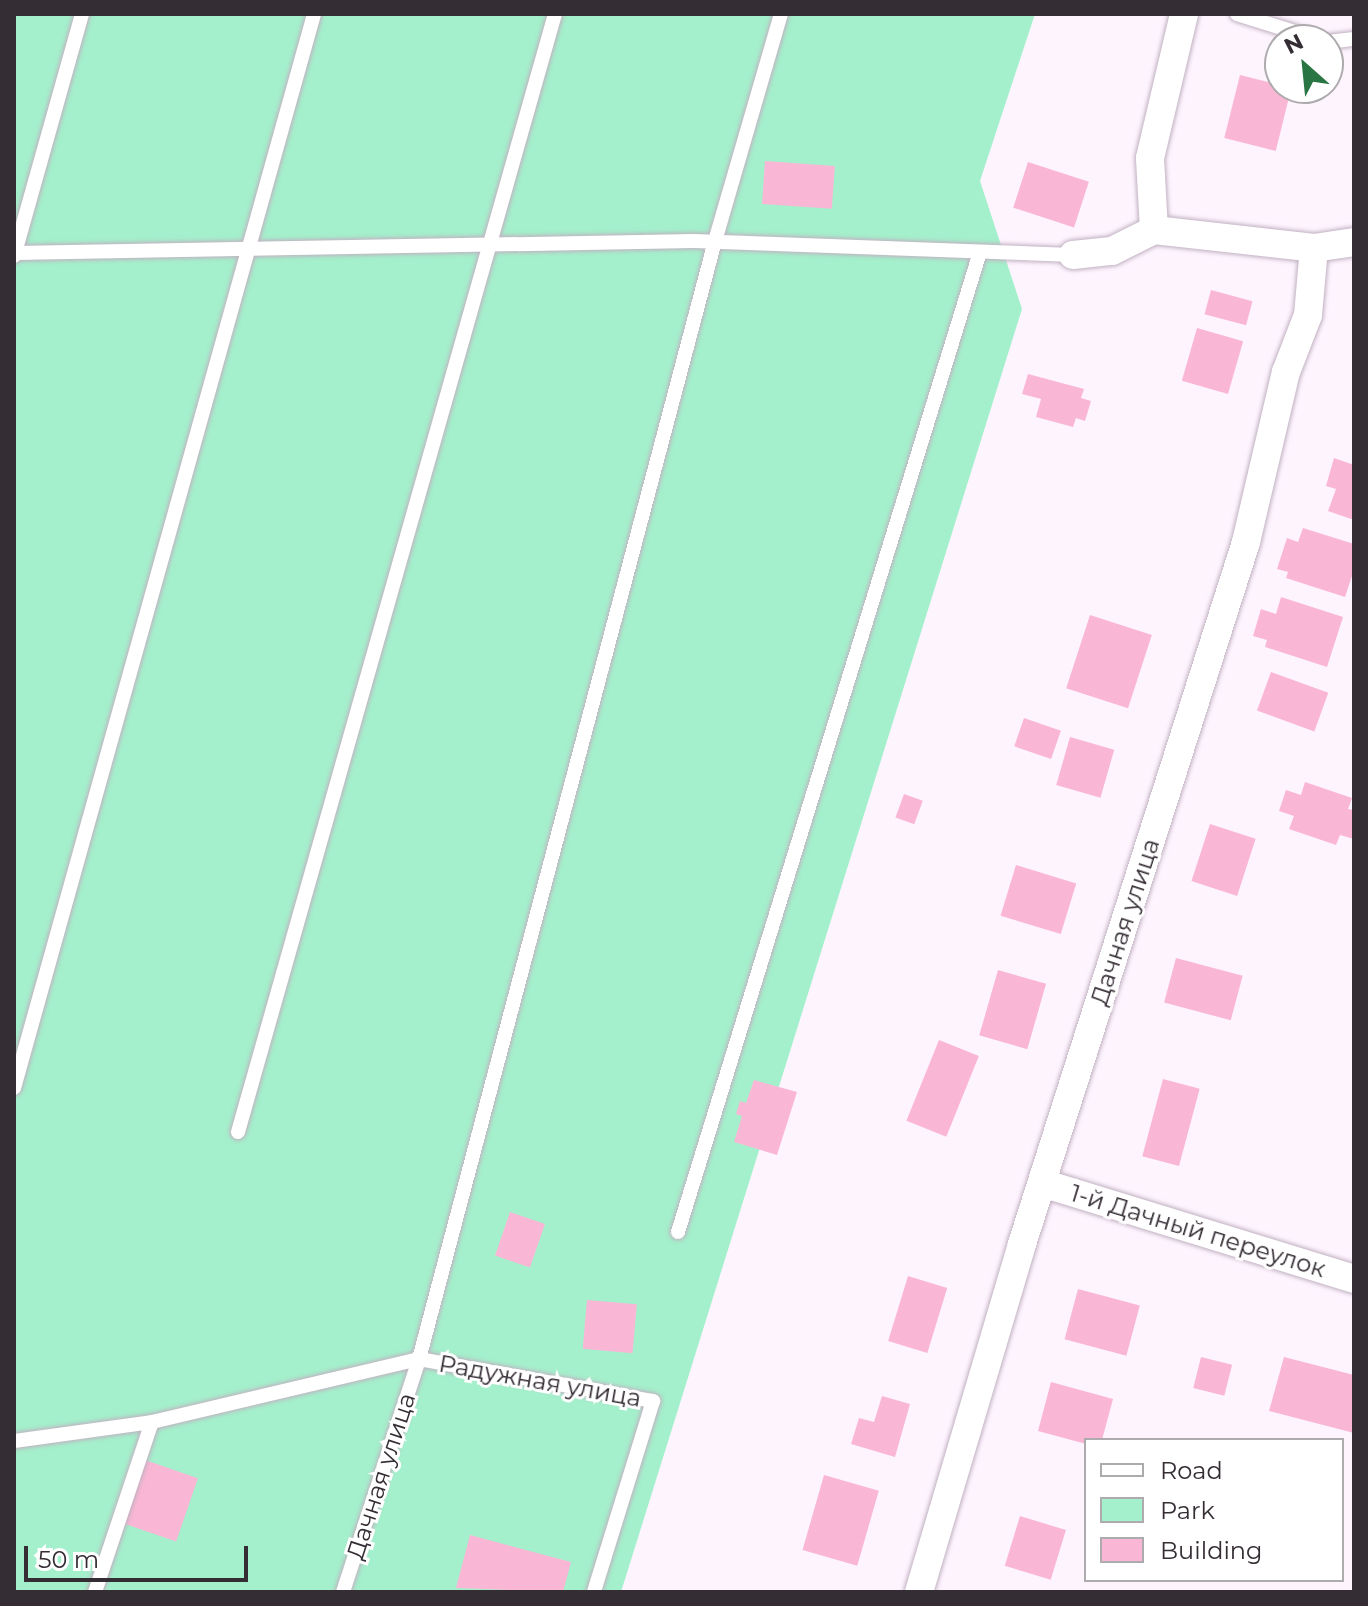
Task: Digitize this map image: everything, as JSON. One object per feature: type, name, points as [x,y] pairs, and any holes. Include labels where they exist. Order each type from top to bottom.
[{"type":"street","points":[[1154,230],[1150,158],[1184,14]]},
{"type":"street","points":[[1073,255],[1112,251],[1154,230],[1314,248],[1354,242]]},
{"type":"street","name":"Дачная улица","points":[[919,1592],[1042,1183],[1246,542],[1286,372],[1308,315],[1314,248]]},
{"type":"street","name":"1-й Дачный переулок","points":[[1042,1183],[1354,1279]]},
{"type":"lane","points":[[82,14],[14,254],[715,241],[1073,255]]},
{"type":"lane","points":[[14,1088],[314,14]]},
{"type":"lane","points":[[238,1132],[555,14]]},
{"type":"lane","name":"Дачная улица","points":[[343,1592],[419,1359],[715,241],[781,14]]},
{"type":"lane","points":[[1237,14],[1269,24]]},
{"type":"lane","points":[[678,1232],[980,252]]},
{"type":"lane","points":[[14,1441],[152,1422],[419,1359]]},
{"type":"lane","name":"Радужная улица","points":[[419,1359],[653,1401],[594,1592]]},
{"type":"lane","points":[[95,1592],[152,1422]]},
{"type":"green space","points":[[14,14],[1035,14],[980,181],[1022,309],[621,1592],[14,1592]]},
{"type":"building","points":[[1240,75],[1264,81],[1264,104],[1287,104],[1276,151],[1224,138]]},
{"type":"building","points":[[765,161],[835,166],[832,209],[762,204]]},
{"type":"building","points":[[1028,162],[1089,182],[1074,227],[1013,208]]},
{"type":"building","points":[[1211,290],[1253,301],[1246,325],[1205,314]]},
{"type":"building","points":[[1197,328],[1243,341],[1228,394],[1182,381]]},
{"type":"building","points":[[1028,374],[1084,389],[1081,398],[1091,401],[1085,421],[1076,418],[1073,427],[1036,417],[1041,399],[1022,394]]},
{"type":"building","points":[[1334,458],[1354,465],[1354,520],[1328,511],[1336,489],[1326,486]]},
{"type":"building","points":[[1303,528],[1354,544],[1354,570],[1345,597],[1286,578],[1288,572],[1277,569],[1287,538],[1298,542]]},
{"type":"building","points":[[1281,597],[1343,617],[1327,667],[1265,647],[1267,640],[1253,636],[1261,609],[1276,614]]},
{"type":"building","points":[[1090,615],[1152,635],[1128,708],[1066,688]]},
{"type":"building","points":[[1271,672],[1328,693],[1314,731],[1257,711]]},
{"type":"building","points":[[1024,718],[1061,731],[1051,759],[1014,746]]},
{"type":"building","points":[[1070,737],[1114,750],[1100,798],[1056,785]]},
{"type":"building","points":[[1305,782],[1352,798],[1348,809],[1354,810],[1354,839],[1340,835],[1336,845],[1289,829],[1294,816],[1279,811],[1286,790],[1301,795]]},
{"type":"building","points":[[904,794],[923,801],[914,824],[895,817]]},
{"type":"building","points":[[1210,824],[1256,839],[1237,896],[1191,881]]},
{"type":"building","points":[[1016,865],[1076,883],[1061,934],[1001,916]]},
{"type":"building","points":[[1176,958],[1243,976],[1231,1020],[1164,1002]]},
{"type":"building","points":[[998,970],[1046,984],[1027,1049],[979,1035]]},
{"type":"building","points":[[939,1040],[979,1056],[946,1137],[906,1121]]},
{"type":"building","points":[[1163,1079],[1200,1089],[1179,1166],[1142,1156]]},
{"type":"building","points":[[754,1080],[797,1092],[777,1155],[734,1142],[742,1116],[736,1114],[740,1101],[746,1103]]},
{"type":"building","points":[[510,1212],[545,1224],[530,1268],[495,1255]]},
{"type":"building","points":[[908,1276],[947,1288],[927,1353],[888,1341]]},
{"type":"building","points":[[1078,1289],[1140,1306],[1126,1356],[1065,1339]]},
{"type":"building","points":[[587,1300],[637,1304],[633,1353],[583,1349]]},
{"type":"building","points":[[1201,1357],[1232,1365],[1224,1396],[1193,1388]]},
{"type":"building","points":[[1284,1357],[1354,1375],[1354,1433],[1269,1411]]},
{"type":"building","points":[[1051,1382],[1113,1399],[1103,1438],[1084,1438],[1084,1443],[1038,1431]]},
{"type":"building","points":[[882,1396],[910,1404],[895,1457],[851,1444],[859,1418],[874,1422]]},
{"type":"building","points":[[145,1460],[198,1478],[176,1542],[123,1523]]},
{"type":"building","points":[[824,1475],[879,1491],[857,1566],[803,1550]]},
{"type":"building","points":[[1020,1516],[1066,1530],[1051,1580],[1005,1566]]},
{"type":"building","points":[[470,1535],[571,1562],[563,1592],[456,1588]]}]
